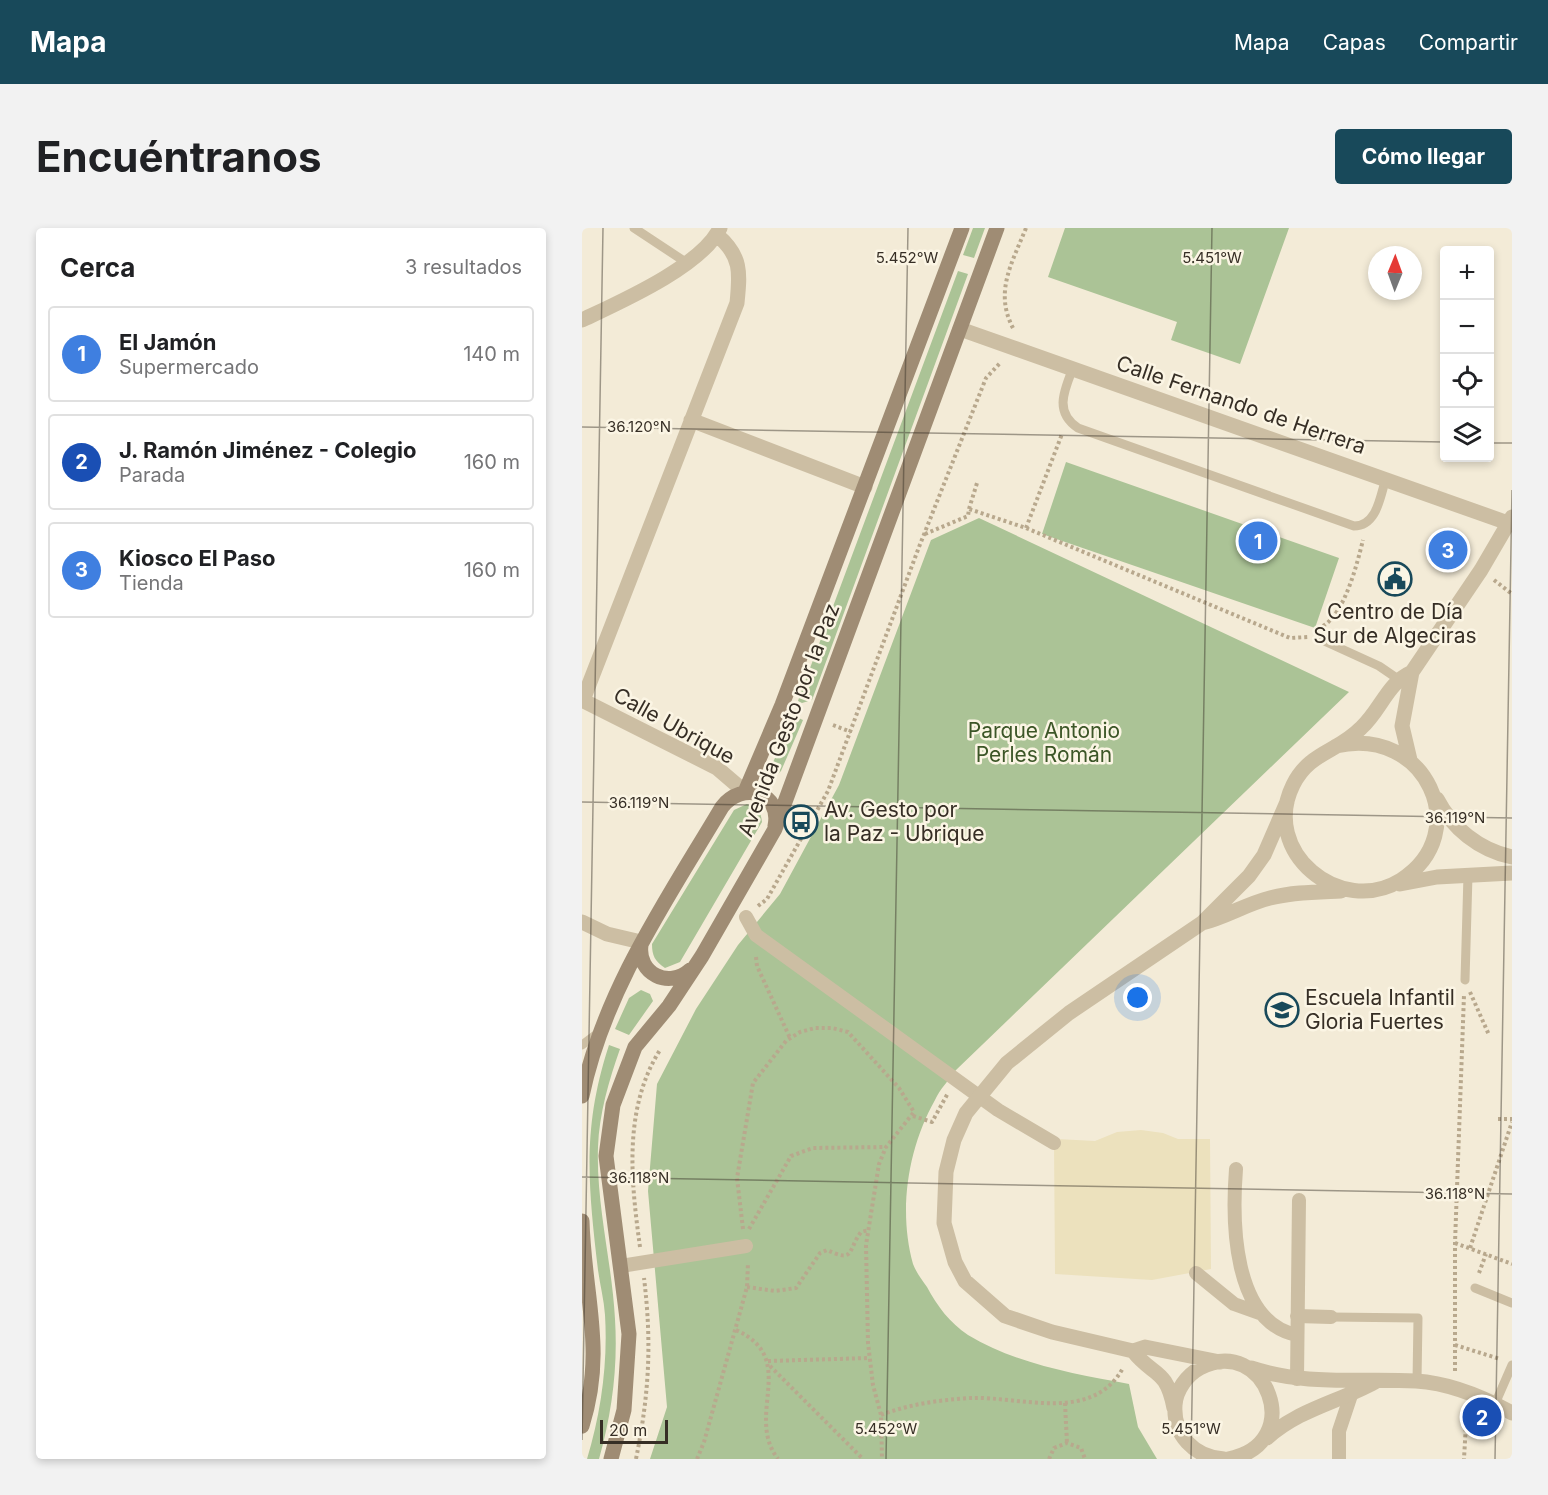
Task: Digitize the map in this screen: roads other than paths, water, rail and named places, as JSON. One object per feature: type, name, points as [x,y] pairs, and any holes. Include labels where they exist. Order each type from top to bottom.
[{"type":"main road","name":"Avenida Gesto por la Paz","points":[[582,1096],[589,1062],[600,1032],[641,942],[722,807],[728,799],[745,792],[782,705],[962,228]]},
{"type":"main road","name":"Avenida Gesto por la Paz","points":[[611,1459],[624,1410],[628,1379],[629,1334],[606,1156],[613,1105],[635,1047],[669,1006],[775,829],[997,228]]},
{"type":"main road","points":[[745,792],[763,796],[770,802],[776,820],[775,829]]},
{"type":"main road","points":[[641,942],[642,962],[656,976],[676,979],[693,968]]},
{"type":"main road","points":[[582,1221],[592,1311],[594,1365],[588,1406],[582,1426]]},
{"type":"street","points":[[582,320],[636,294],[687,263],[719,232],[736,258],[739,277],[737,303],[582,700]]},
{"type":"street","name":"Calle Fernando de Herrera","points":[[960,329],[1510,520]]},
{"type":"street","points":[[692,420],[865,487]]},
{"type":"street","points":[[1410,760],[1402,726],[1412,672],[1481,570],[1510,520]]},
{"type":"street","points":[[1412,672],[1398,679],[1362,728],[1310,762],[1292,787],[1264,855],[1250,876],[1202,922],[1069,1013],[1007,1063],[978,1096],[966,1113],[954,1140],[946,1172],[944,1223],[955,1262],[965,1281],[1005,1316],[1052,1332],[1133,1351],[1145,1347],[1245,1366],[1277,1376],[1297,1379],[1417,1381],[1455,1387],[1512,1413]]},
{"type":"street","name":"Calle Ubrique","points":[[582,700],[717,768],[745,792]]},
{"type":"street","points":[[1336,746],[1368,742],[1398,751],[1410,760],[1429,785],[1443,810],[1461,831],[1478,844],[1497,854],[1512,857]]},
{"type":"street","points":[[1385,888],[1412,872],[1430,846],[1436,815],[1429,785]]},
{"type":"street","points":[[1287,802],[1287,833],[1301,862],[1324,882],[1354,891]]},
{"type":"street","points":[[1202,922],[1222,918],[1244,906],[1271,897],[1385,888],[1414,880],[1512,873]]},
{"type":"street","points":[[746,917],[758,937],[978,1096],[1054,1143]]},
{"type":"street","points":[[582,922],[607,934],[641,942]]},
{"type":"street","points":[[1236,1169],[1233,1209],[1236,1248],[1249,1291],[1262,1314],[1280,1331],[1297,1335]]},
{"type":"street","points":[[1297,1379],[1299,1200]]},
{"type":"street","points":[[621,1266],[746,1246]]},
{"type":"street","points":[[1196,1273],[1234,1304],[1262,1314]]},
{"type":"street","points":[[1297,1316],[1331,1317]]},
{"type":"street","points":[[1133,1351],[1141,1361],[1165,1379],[1189,1459]]},
{"type":"street","points":[[1175,1414],[1178,1395],[1187,1378],[1208,1364],[1220,1362]]},
{"type":"street","points":[[1245,1366],[1256,1373],[1270,1395],[1272,1420],[1251,1451]]},
{"type":"street","points":[[1228,1459],[1251,1451],[1295,1417],[1324,1403],[1351,1395],[1375,1382]]},
{"type":"street","points":[[1340,1459],[1339,1431],[1351,1395]]},
{"type":"street","points":[[1183,1438],[1202,1454],[1224,1459]]},
{"type":"lane","points":[[634,228],[687,263]]},
{"type":"lane","points":[[1073,368],[1062,400],[1065,417],[1078,428],[1354,526],[1370,521],[1386,478]]},
{"type":"lane","points":[[1322,640],[1379,666],[1398,679]]},
{"type":"lane","points":[[1465,980],[1467,875]]},
{"type":"lane","points":[[582,1045],[600,1032]]},
{"type":"lane","points":[[1475,1288],[1512,1303]]},
{"type":"lane","points":[[582,1327],[592,1311]]},
{"type":"lane","points":[[1331,1317],[1418,1318],[1417,1381]]},
{"type":"lane","points":[[1496,1404],[1512,1365]]},
{"type":"place","name":"El Jamón","points":[[1258,541]]},
{"type":"place","name":"Kiosco El Paso","points":[[1448,550]]},
{"type":"place","name":"Centro de Día Sur de Algeciras","points":[[1395,579]]},
{"type":"place","name":"Av. Gesto por la Paz - Ubrique","points":[[801,822]]},
{"type":"place","name":"Escuela Infantil Gloria Fuertes","points":[[1282,1010]]},
{"type":"place","name":"J. Ramón Jiménez - Colegio","points":[[1482,1417]]},
{"type":"park label","name":"Parque Antonio Perles Román","points":[[1044,743]]}]
